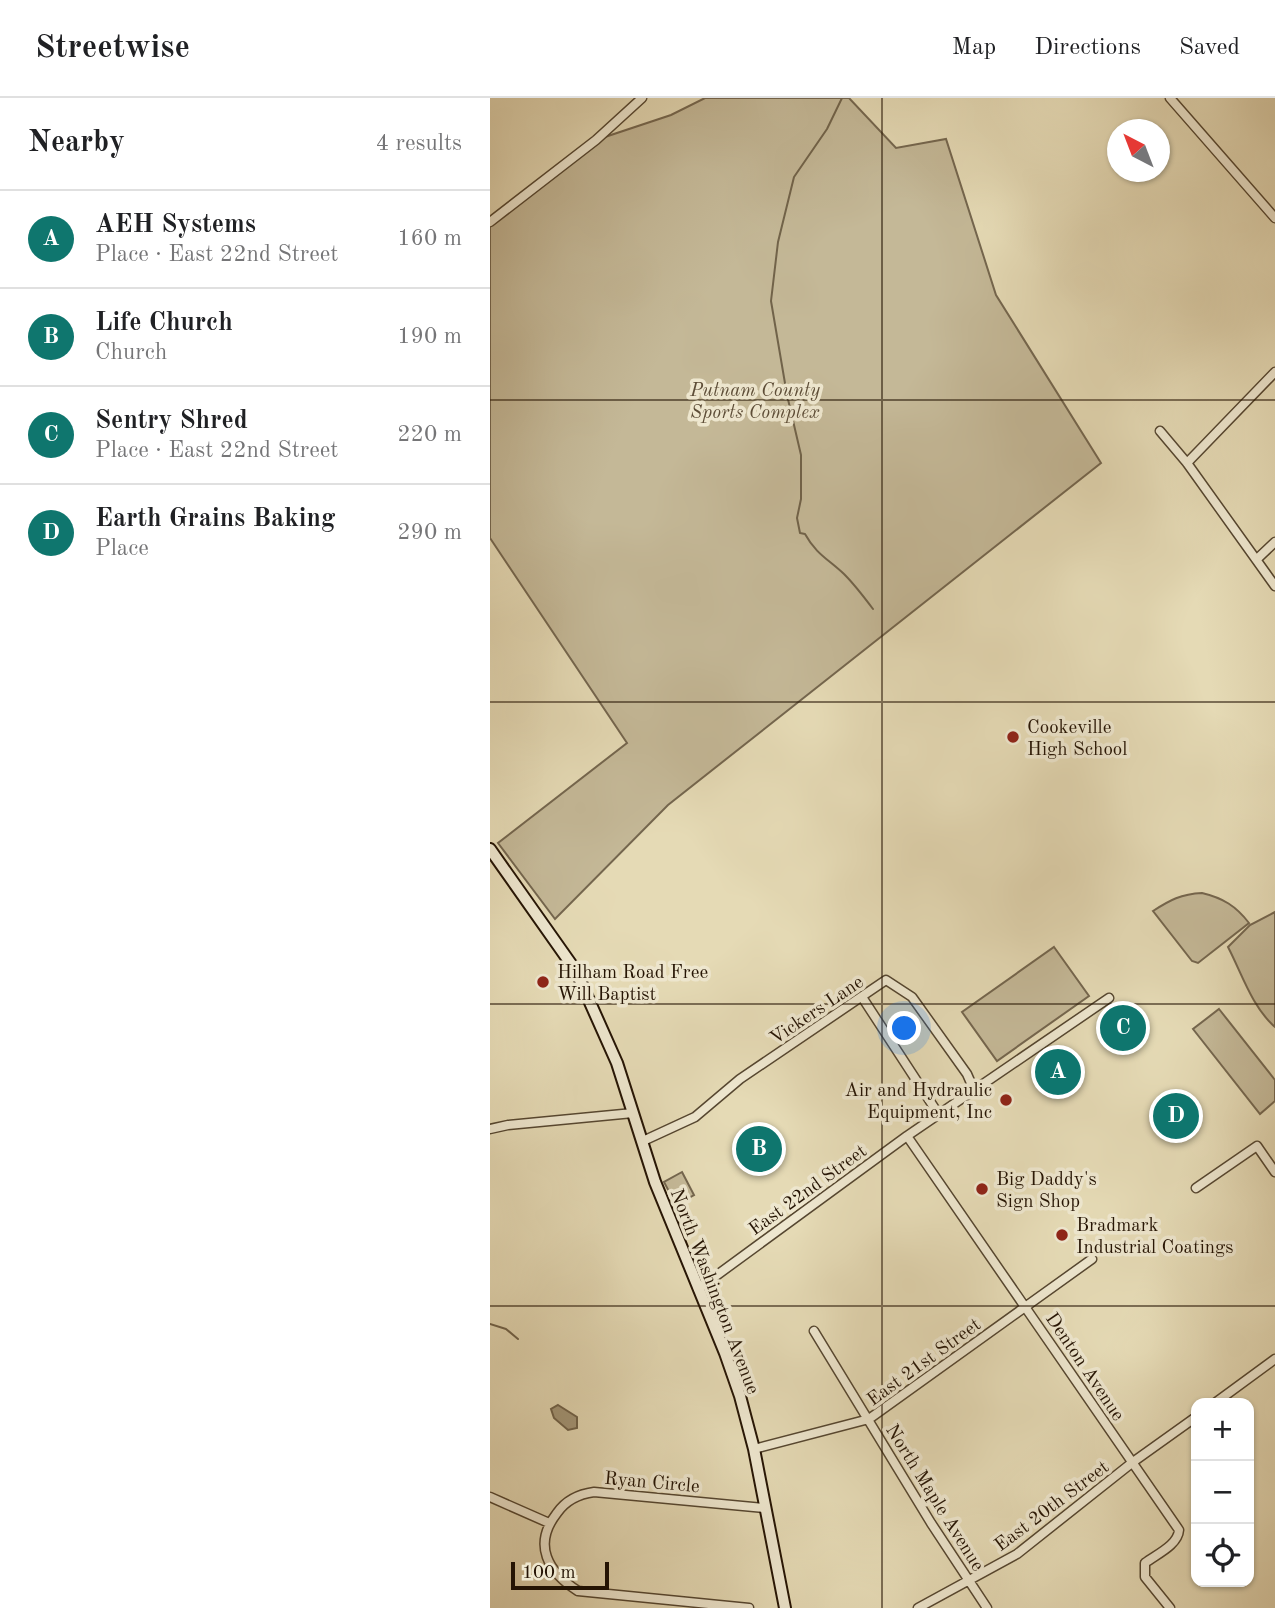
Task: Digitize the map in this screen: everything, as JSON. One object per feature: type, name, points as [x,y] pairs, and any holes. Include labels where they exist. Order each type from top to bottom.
[{"type":"main road","name":"North Washington Avenue","points":[[490,849],[576,971],[617,1063],[655,1182],[740,1396],[754,1449],[785,1608]]},
{"type":"street","points":[[490,222],[596,140],[642,98]]},
{"type":"street","points":[[1170,98],[1275,218]]},
{"type":"street","points":[[1187,463],[1275,372]]},
{"type":"street","points":[[1160,430],[1187,463],[1275,586]]},
{"type":"street","points":[[1257,558],[1275,542]]},
{"type":"street","name":"Vickers Lane","points":[[643,1141],[695,1117],[740,1079],[886,980],[912,997],[967,1074],[974,1090]]},
{"type":"street","points":[[862,997],[939,1115]]},
{"type":"street","name":"East 22nd Street","points":[[698,1289],[907,1136],[1109,998]]},
{"type":"street","points":[[490,1129],[633,1113]]},
{"type":"street","name":"Denton Avenue","points":[[907,1136],[1179,1530],[1173,1543],[1145,1563],[1145,1577],[1170,1608]]},
{"type":"street","points":[[1196,1188],[1257,1146],[1275,1172]]},
{"type":"street","name":"East 21st Street","points":[[754,1449],[869,1419],[1092,1259]]},
{"type":"street","name":"North Maple Avenue","points":[[814,1331],[931,1523],[987,1608]]},
{"type":"street","points":[[1222,1398],[1275,1359]]},
{"type":"street","name":"East 20th Street","points":[[918,1608],[1018,1553],[1133,1462],[1191,1421]]},
{"type":"street","name":"Ryan Circle","points":[[549,1523],[572,1499],[594,1492],[765,1508]]},
{"type":"street","points":[[490,1497],[549,1523],[544,1538],[550,1563],[562,1581],[578,1591],[749,1608]]},
{"type":"green space","name":"Putnam County Sports Complex","points":[[705,98],[849,98],[896,148],[946,139],[996,295],[1101,463],[668,805],[555,919],[498,843],[627,743],[490,538],[490,222],[596,140],[671,115]]},
{"type":"green space","points":[[1202,893],[1228,904],[1249,923],[1198,963],[1192,961],[1153,911],[1176,898]]},
{"type":"green space","points":[[1275,912],[1275,1027],[1254,1000],[1228,947],[1250,925]]},
{"type":"green space","points":[[1054,947],[1089,996],[997,1061],[962,1012]]},
{"type":"green space","points":[[1219,1009],[1275,1080],[1275,1101],[1260,1114],[1193,1029]]},
{"type":"green space","points":[[682,1172],[694,1195],[676,1205],[664,1182]]},
{"type":"shaded area","points":[[558,1405],[577,1417],[577,1428],[568,1430],[554,1418],[551,1409]]},
{"type":"waterway","points":[[842,98],[827,129],[794,177],[778,242],[771,301],[787,395],[801,455],[801,499],[797,518],[800,533],[805,534],[818,551],[848,578],[873,609]]},
{"type":"waterway","points":[[490,1324],[506,1329],[518,1339]]},
{"type":"place","name":"Cookeville High School","points":[[1013,737]]},
{"type":"place","name":"Hilham Road Free Will Baptist","points":[[543,982]]},
{"type":"place","name":"Sentry Shred","points":[[1123,1028]]},
{"type":"place","name":"AEH Systems","points":[[1058,1072]]},
{"type":"place","name":"Air and Hydraulic Equipment, Inc","points":[[1006,1100]]},
{"type":"place","name":"Earth Grains Baking","points":[[1176,1116]]},
{"type":"place","name":"Life Church","points":[[759,1149]]},
{"type":"place","name":"Big Daddy's Sign Shop","points":[[982,1189]]},
{"type":"place","name":"Bradmark Industrial Coatings","points":[[1062,1235]]}]
